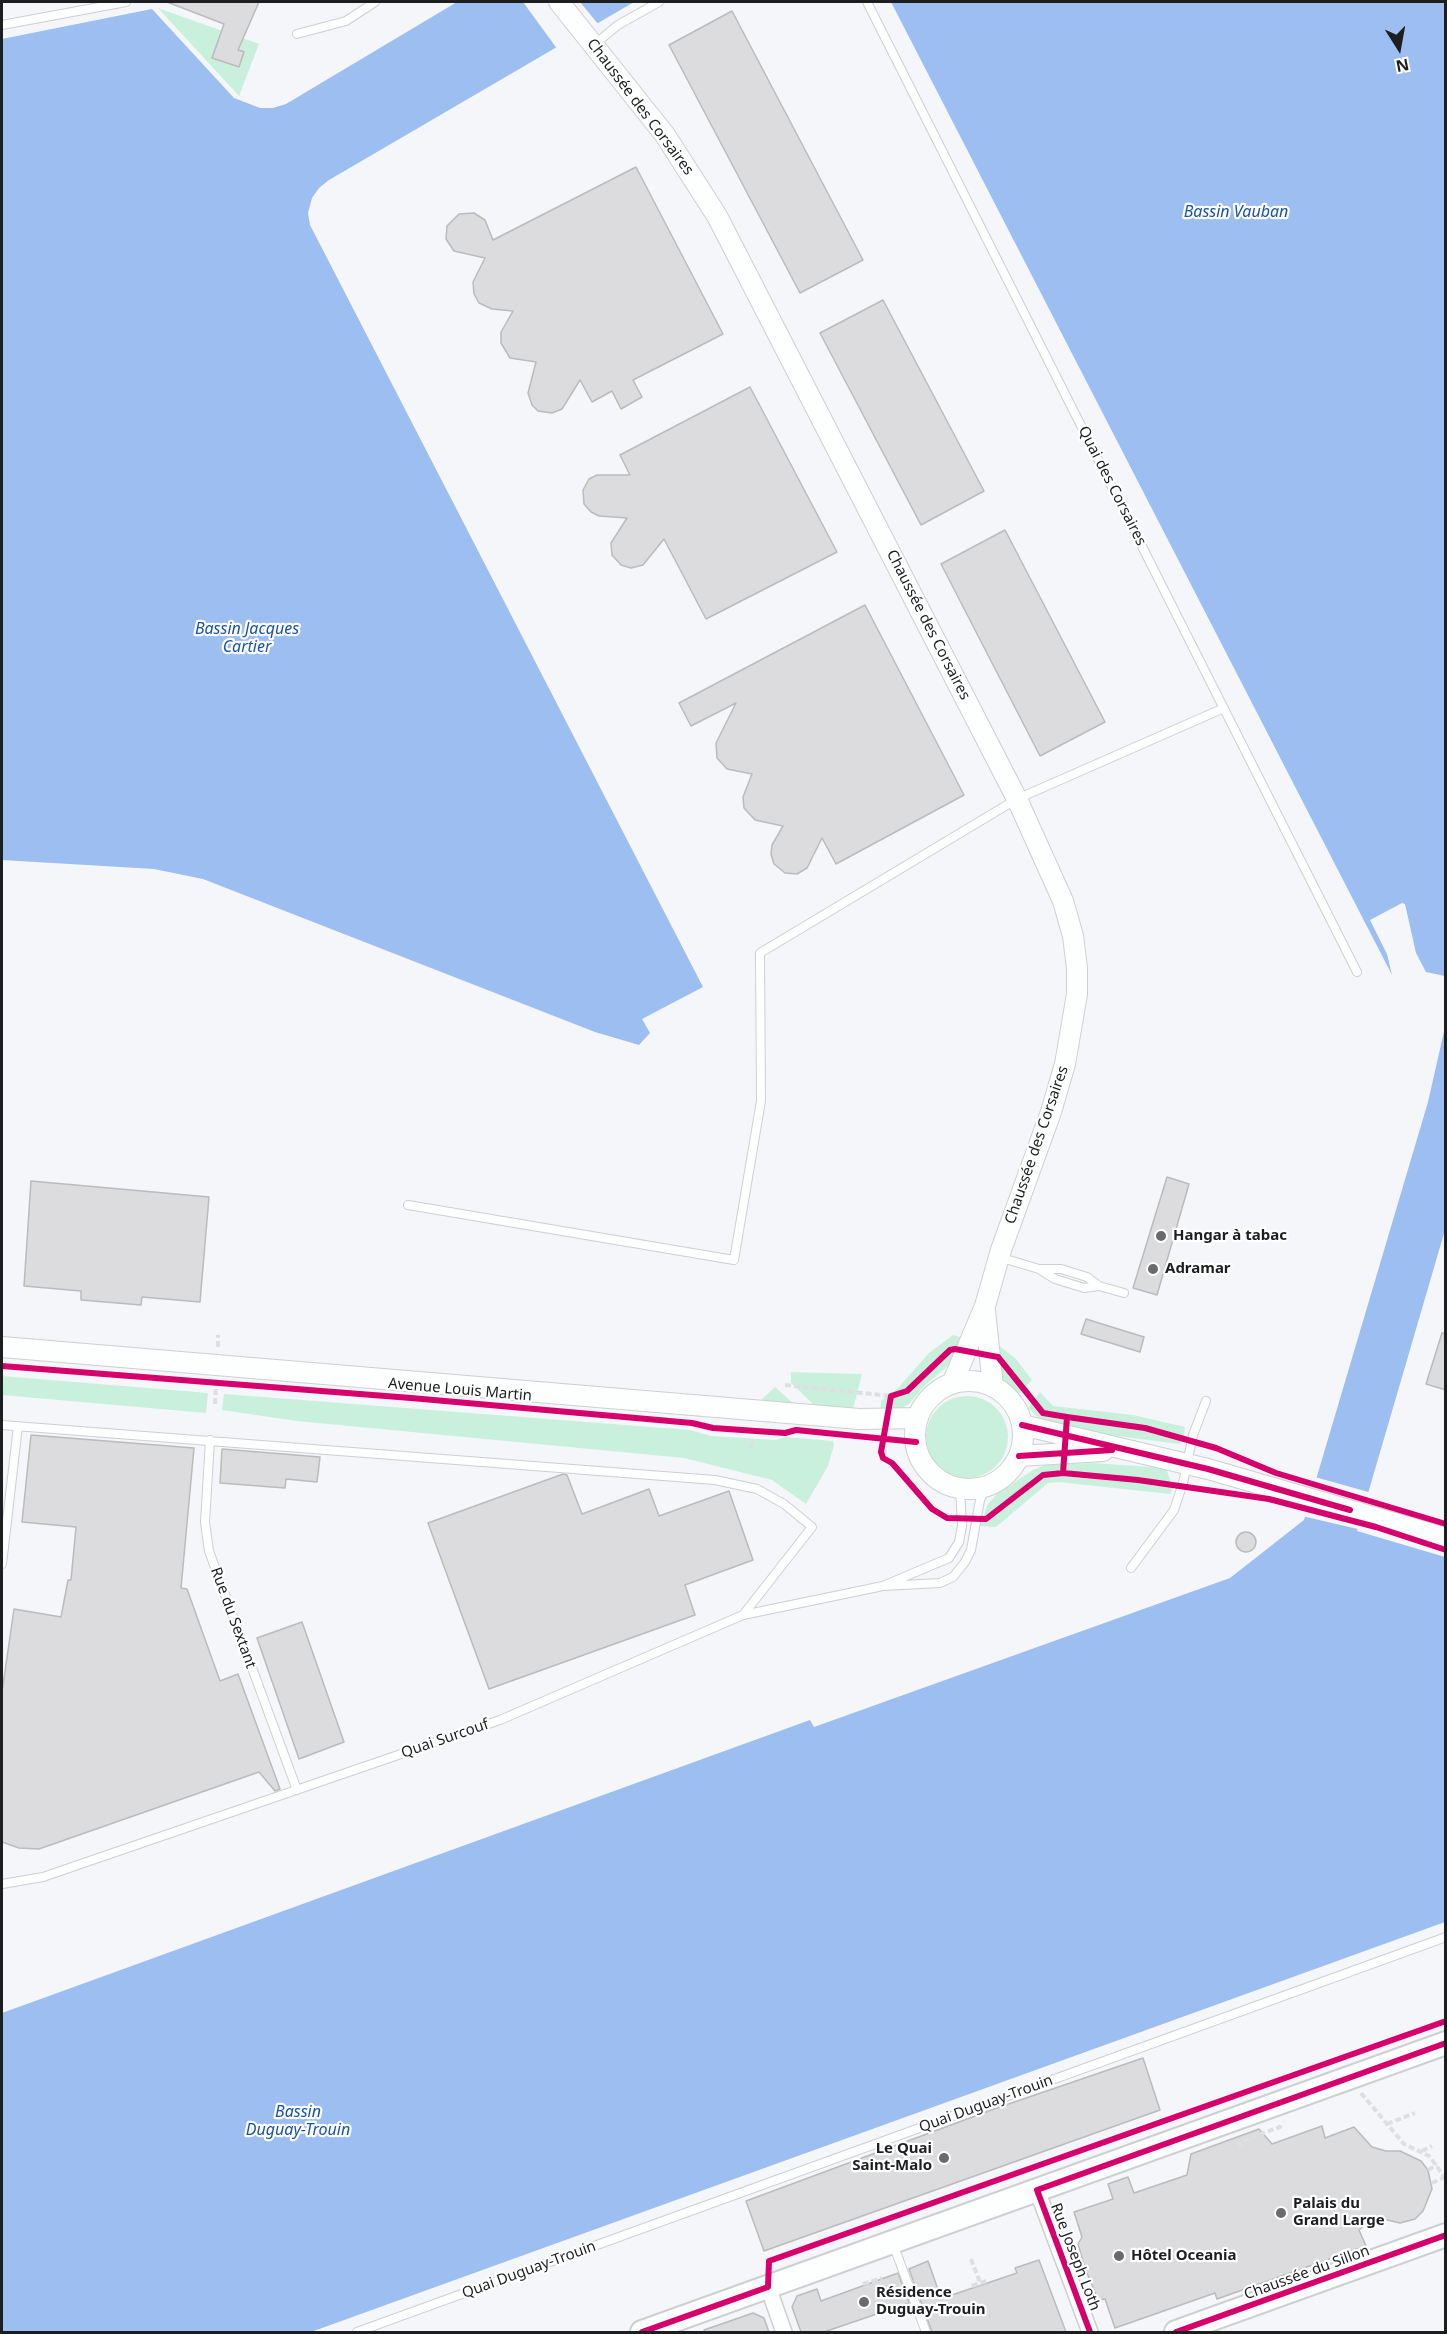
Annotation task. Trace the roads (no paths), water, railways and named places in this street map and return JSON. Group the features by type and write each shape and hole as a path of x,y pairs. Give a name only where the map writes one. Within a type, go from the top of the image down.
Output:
{"main road":[{"path":"642,2332 1446,2043"},
{"name":"Chaussée du Sillon","path":"1176,2332 1446,2235"}],"street":[{"name":"Chaussée des Corsaires","path":"559,2 665,135 717,216 1017,799 1049,864 1073,936 1077,994 1065,1064 1051,1112 999,1257 985,1306 952,1384"},
{"name":"Chaussée des Corsaires","path":"985,1306 993,1386"},
{"name":"Avenue Louis Martin","path":"2,1347 859,1419 918,1418"},
{"path":"966,1381 993,1386 1013,1404 1022,1425 1023,1440 1019,1456 1013,1466 996,1482 978,1488 960,1488 939,1479 920,1456 916,1442 918,1418 931,1397 952,1384 966,1381"},
{"path":"1022,1425 1187,1464 1446,1538"},
{"path":"1019,1456 1117,1449"},
{"name":"Rue Joseph Loth","path":"1037,2190 1090,2332"},
{"path":"768,2287 784,2332"}],"lane":[{"path":"2,25 100,4 126,2"},
{"path":"297,34 346,21 375,2"},
{"path":"594,45 618,25 659,2"},
{"name":"Quai des Corsaires","path":"867,2 1357,972"},
{"path":"408,1205 734,1260 761,1101 760,953 1017,799 1224,708"},
{"path":"999,1257 1040,1269 1061,1269 1087,1277 1099,1286 1124,1293"},
{"path":"1131,1568 1174,1510 1193,1435 1206,1401"},
{"path":"2,1425 715,1480 757,1489 784,1504 812,1527 743,1615"},
{"path":"2,1564 18,1426"},
{"name":"Rue du Sextant","path":"210,1440 205,1522 209,1551 297,1790"},
{"path":"883,1586 928,1586 953,1577 971,1550 980,1500 984,1491 996,1482"},
{"path":"883,1586 949,1558 959,1542 962,1526 960,1488"},
{"name":"Quai Surcouf","path":"2,1884 43,1877 500,1720 743,1615 883,1586"},
{"name":"Quai Duguay-Trouin","path":"357,2332 1446,1937"},
{"path":"892,2242 926,2332"}],"water":[{"name":"Bassin Jacques Cartier","path":"457,2 634,2 329,180 312,198 308,213 310,225 703,987 642,1019 650,1033 639,1045 595,1032 203,879 154,869 2,860 2,39 152,9 234,98 260,108 273,108 286,104"},
{"name":"Bassin Vauban","path":"891,2 1445,2 1445,976 1426,972 1416,953 1405,904 1402,903 1370,920 1387,954 1392,975"},
{"name":"Bassin Duguay-Trouin","path":"1445,1027 1445,1230 1357,1531 1445,1557 1445,1922 311,2332 2,2332 2,2013 810,1720 814,1727 1230,1578 1304,1520 1428,1102"}],"place":[{"name":"Hangar à tabac","path":"1161,1236"},
{"name":"Adramar","path":"1153,1269"},
{"name":"Le Quai Saint-Malo","path":"944,2158"},
{"name":"Palais du Grand Large","path":"1281,2213"},
{"name":"Hôtel Oceania","path":"1119,2256"},
{"name":"Résidence Duguay-Trouin","path":"864,2302"}]}
